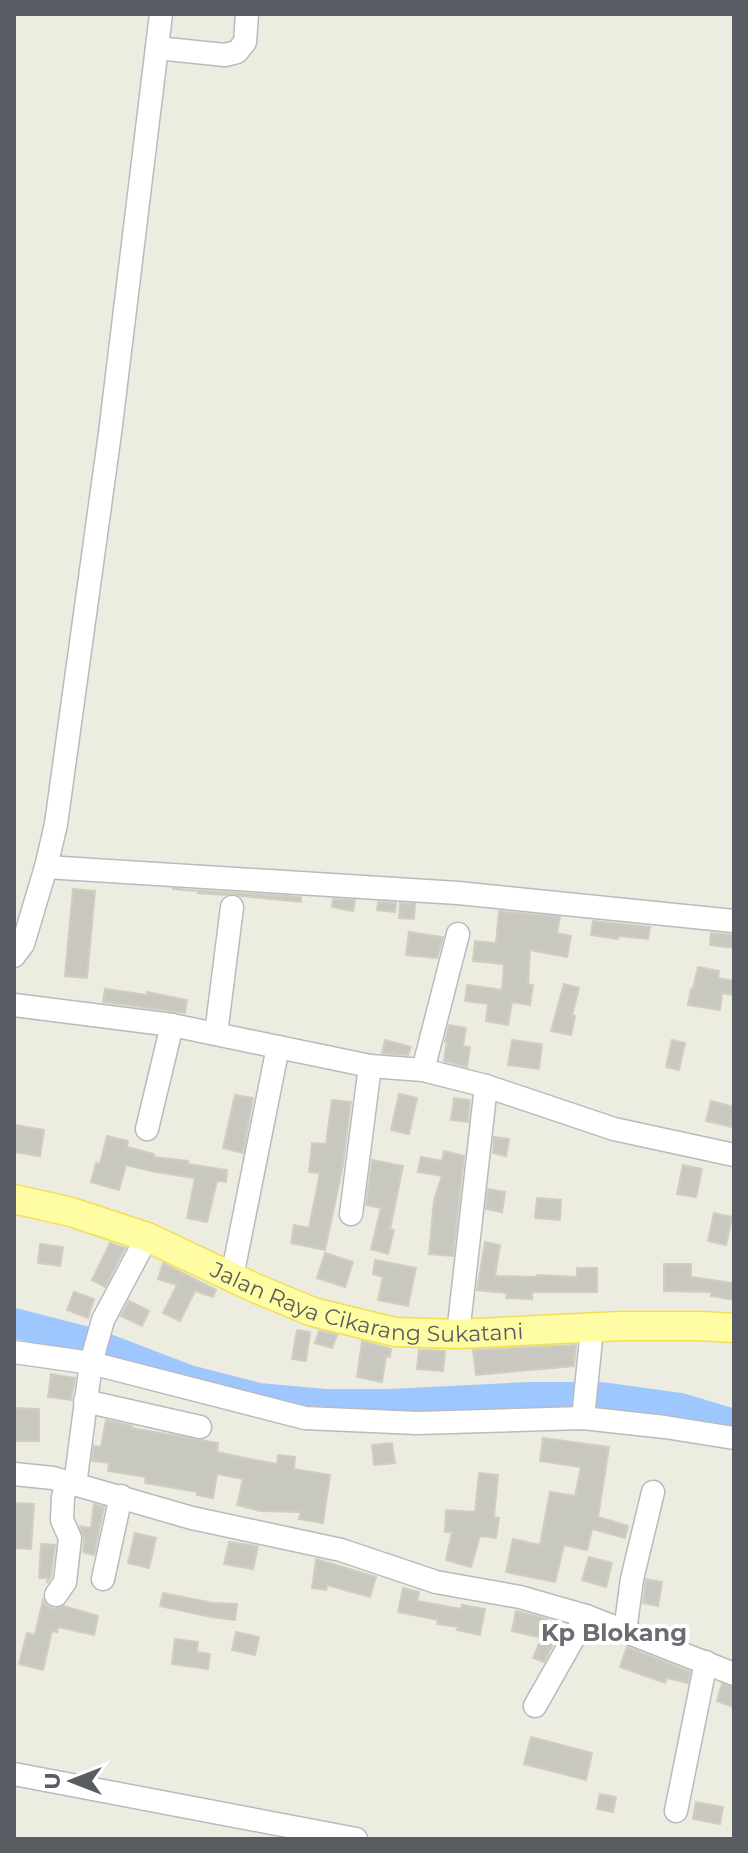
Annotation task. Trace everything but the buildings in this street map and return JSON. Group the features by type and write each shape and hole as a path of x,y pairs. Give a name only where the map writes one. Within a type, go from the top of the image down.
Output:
{"main road":[{"name":"Jalan Raya Cikarang Sukatani","path":"14,1199 71,1212 147,1237 313,1312 395,1332 458,1334 621,1326 734,1328"}],"street":[{"path":"14,956 23,944 56,824 110,433 161,14"},
{"path":"157,48 225,55 237,52 245,42 247,14"},
{"path":"47,863 458,893 734,921"},
{"path":"216,1034 232,907"},
{"path":"423,1070 458,934"},
{"path":"14,1005 172,1025 370,1066 423,1070 486,1086 614,1129 734,1155"},
{"path":"147,1129 172,1025"},
{"path":"232,1277 278,1047"},
{"path":"351,1214 370,1066"},
{"path":"458,1334 486,1086"},
{"path":"56,1595 65,1582 70,1538 62,1520 63,1497 71,1483 92,1360 103,1320 147,1237"},
{"path":"584,1414 592,1329"},
{"path":"14,1352 92,1360 305,1418 417,1423 584,1414 734,1438"},
{"path":"85,1401 200,1427"},
{"path":"14,1474 53,1478 192,1518 341,1550 436,1582 520,1597 586,1616 734,1674"},
{"path":"625,1631 632,1579 653,1492"},
{"path":"103,1579 121,1496"},
{"path":"535,1706 586,1616"},
{"path":"676,1811 706,1662"},
{"path":"14,1774 356,1839"}],"waterway":[{"path":"14,1323 92,1343 189,1380 259,1398 324,1404 390,1404 529,1397 602,1397 681,1408 734,1424"}],"district":[{"name":"Kp Blokang","path":"614,1632"}]}
